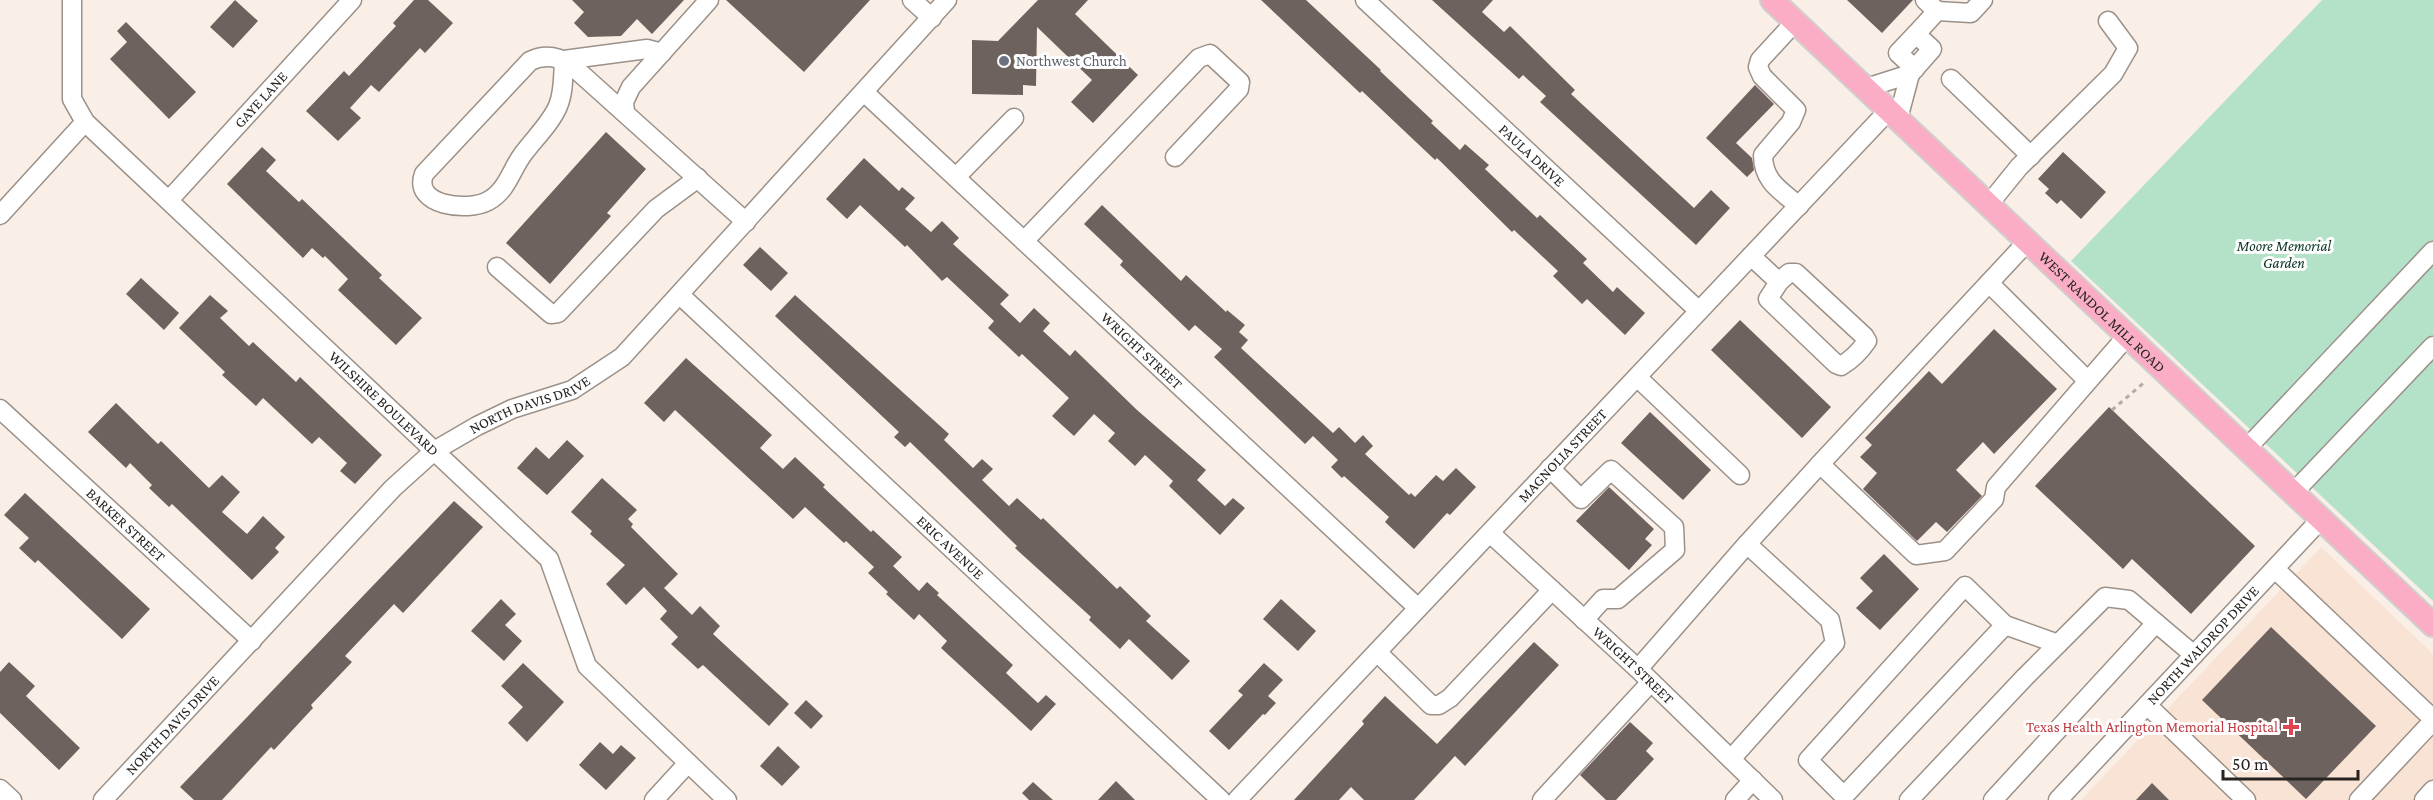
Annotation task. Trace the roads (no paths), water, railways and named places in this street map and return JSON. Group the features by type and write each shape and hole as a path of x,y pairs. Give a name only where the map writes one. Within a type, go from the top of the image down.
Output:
{"main road":[{"name":"WEST RANDOL MILL ROAD","path":"1772,0 2433,625"}],"street":[{"name":"WILSHIRE BOULEVARD","path":"72,0 72,99 85,123 549,559 586,666 727,800"},
{"name":"GAYE LANE","path":"169,200 352,0"},
{"path":"625,112 624,102 631,87 709,0"},
{"path":"912,0 932,18"},
{"name":"NORTH DAVIS DRIVE","path":"103,800 393,488 434,451 512,409 572,390 622,357 865,93 947,0"},
{"name":"PAULA DRIVE","path":"1365,0 1699,311"},
{"path":"1894,115 1912,71 1932,49 1916,34 1931,6 1971,14 1983,0"},
{"path":"1989,204 2031,156 2113,74 2128,48 2108,21"},
{"path":"1795,22 1760,60 1758,67 1761,76 1796,110 1791,122 1763,154 1763,163 1769,180 1799,206"},
{"path":"564,60 561,94 555,112 517,162 508,182 491,200 477,205 442,205 424,191 421,185 424,174 530,61 546,56 564,60 647,49 662,53"},
{"path":"1024,241 1199,58 1210,54 1240,82 1239,89 1175,157"},
{"path":"564,60 746,222"},
{"path":"1866,88 1912,71"},
{"path":"1951,79 2031,156"},
{"name":"WRIGHT STREET","path":"865,93 1418,608"},
{"name":"MAGNOLIA STREET","path":"1234,800 1799,206 1894,115"},
{"path":"956,177 1014,118"},
{"path":"0,215 85,123"},
{"path":"497,267 551,314 558,313 656,209 698,178"},
{"path":"1542,800 1747,544 2028,241"},
{"path":"2247,448 2433,251"},
{"path":"1751,256 1779,282"},
{"path":"1789,273 1796,273 1864,336 1867,340 1864,345 1845,364 1841,366 1836,364 1771,304 1768,299 1779,282 1789,273"},
{"path":"1989,283 2087,380"},
{"name":"ERIC AVENUE","path":"680,295 1234,800"},
{"path":"1820,464 1916,555 1945,551 1994,499 1996,487 2128,335"},
{"path":"2294,492 2433,346"},
{"path":"1637,377 1740,475"},
{"name":"BARKER STREET","path":"0,409 252,641"},
{"path":"1550,468 1581,498 1611,470 1674,527 1675,550 1617,599 1603,599 1584,620"},
{"name":"NORTH WALDROP DRIVE","path":"2060,799 2322,518"},
{"name":"WRIGHT STREET","path":"1490,533 1644,675 1773,800"},
{"path":"1731,759 1835,643 1830,620 1747,544"},
{"path":"2275,569 2433,720 2360,800"},
{"path":"2005,625 1845,799 1808,760 1965,586 2005,625 2058,644"},
{"path":"1377,652 1431,705 1438,705 1450,698 1552,590"},
{"path":"1909,800 2105,597 2129,600 2194,655"},
{"path":"1993,800 2156,623"},
{"path":"2146,705 2246,800"},
{"path":"654,800 688,762"},
{"path":"1735,800 1753,780"},
{"path":"0,789 12,800"}],"place":[{"name":"Northwest Church","path":"1004,61"},
{"name":"Texas Health Arlington Memorial Hospital","path":"2291,727"}],"park label":[{"name":"Moore Memorial Garden","path":"2284,254"}]}
